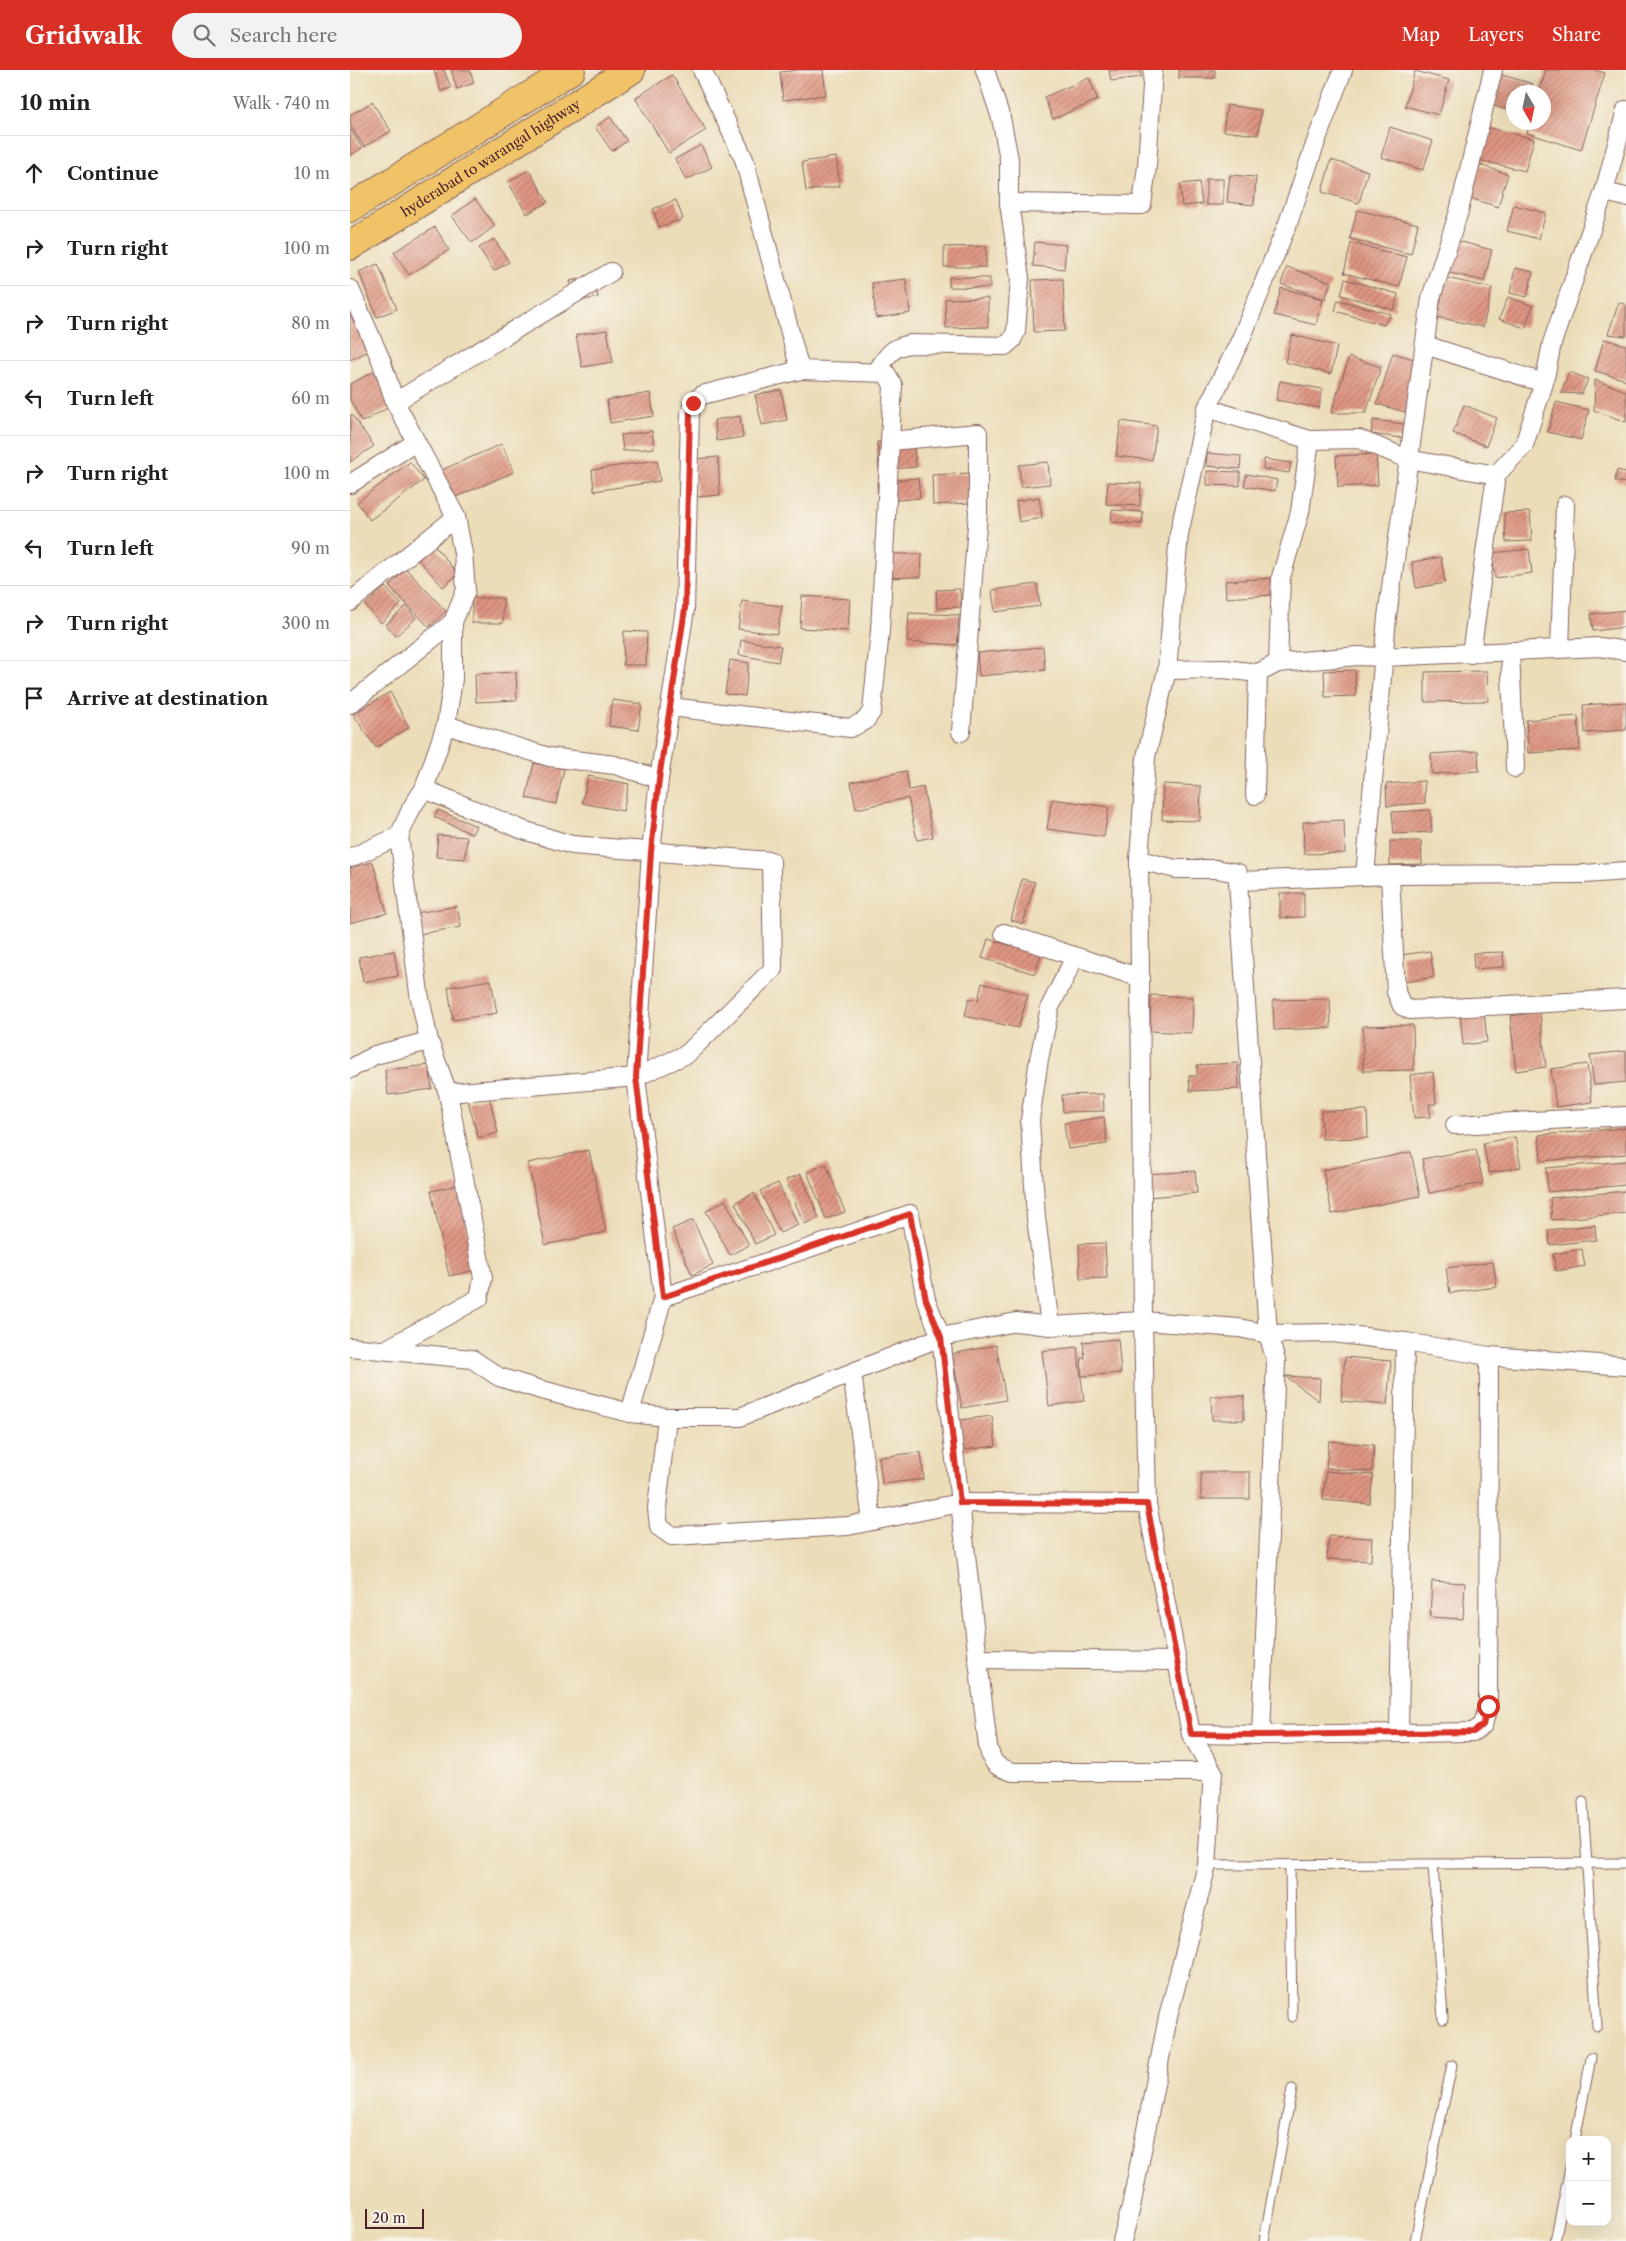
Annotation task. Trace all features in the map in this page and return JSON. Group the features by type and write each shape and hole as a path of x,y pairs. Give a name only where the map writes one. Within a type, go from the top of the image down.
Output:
{"main road":[{"path":"350,208 571,70"},
{"name":"hyderabad to warangal highway","path":"350,246 631,70"}],"street":[{"path":"702,70 744,159 800,370"},
{"path":"877,371 889,353 897,347 910,344 1004,346 1012,340 1016,332 1020,278 1009,203 1009,159 1001,118 985,70"},
{"path":"1009,203 1142,205 1147,166 1153,70"},
{"path":"1122,2241 1131,2207 1168,2017 1207,1866 1212,1772 1191,1734 1147,1504 1142,1321 1139,860 1146,757 1167,670 1179,534 1207,408 1240,339 1288,223 1343,70"},
{"path":"1365,876 1387,617 1431,298 1459,211 1493,70"},
{"path":"1471,654 1496,475 1524,445 1544,383 1552,342 1604,192 1626,110"},
{"path":"1604,192 1626,198"},
{"path":"395,402 611,272"},
{"path":"350,289 381,360 395,402 456,517 463,554 466,590 453,622 453,679 446,725 424,789 399,836 419,993 429,1041 448,1093 483,1278 479,1298 385,1350"},
{"path":"1425,346 1544,383"},
{"path":"630,1412 663,1297 636,1077 651,852 659,779 670,707 685,609 690,412 693,403 702,395 800,370 877,371 886,373 892,385 890,441 880,631 872,711 865,721 850,728 670,707"},
{"path":"1207,408 1310,440 1359,439 1408,459 1496,475"},
{"path":"890,441 978,432 978,512 960,732"},
{"path":"1278,663 1281,577 1300,512 1310,440"},
{"path":"350,484 416,442"},
{"path":"1560,649 1565,505"},
{"path":"350,602 456,517"},
{"path":"350,704 453,622"},
{"path":"1167,670 1224,668 1258,673 1278,663 1358,656 1471,654 1600,647 1626,651"},
{"path":"1510,651 1515,768"},
{"path":"1255,795 1258,673"},
{"path":"446,725 549,758 615,765 659,779"},
{"path":"424,789 523,830 572,845 771,861 772,969 687,1054 636,1077 448,1093"},
{"path":"350,858 399,836"},
{"path":"1139,860 1176,869 1216,869 1238,873 1268,1334 1276,1361 1261,1735"},
{"path":"1238,881 1390,875 1584,874 1626,871"},
{"path":"1390,875 1396,992 1402,1006 1410,1010 1626,999"},
{"path":"1004,933 1075,958 1141,978"},
{"path":"1050,1326 1036,1218 1030,1120 1039,1059 1050,1008 1075,958"},
{"path":"350,1069 375,1055 429,1041"},
{"path":"1455,1125 1626,1116"},
{"path":"663,1297 910,1214 926,1300 941,1337 988,1747 992,1760 997,1767 1013,1772 1212,1772"},
{"path":"350,1347 472,1359 499,1377 630,1412 667,1417 740,1417 941,1337 1016,1322 1050,1326 1142,1321 1239,1328 1268,1334 1333,1333 1405,1342 1489,1356 1626,1366"},
{"path":"1399,1733 1405,1342"},
{"path":"1191,1734 1473,1732 1483,1725 1488,1706 1489,1356"},
{"path":"852,1373 872,1521"},
{"path":"667,1417 658,1508 660,1527 672,1536 848,1526 960,1503 1147,1504"},
{"path":"978,1659 1177,1661"}],"lane":[{"path":"1583,1802 1597,2026"},
{"path":"1207,1866 1626,1863"},
{"path":"1433,1864 1443,2019"},
{"path":"1290,1865 1292,2018"},
{"path":"1576,2136 1591,2058"},
{"path":"1416,2241 1452,2065"},
{"path":"1264,2241 1292,2089"},
{"path":"1555,2241 1567,2181"}],"building":[{"path":"434,70 444,70 451,88 441,91"},
{"path":"451,70 470,70 474,83 457,89"},
{"path":"823,70 826,95 783,100 780,72"},
{"path":"1109,70 1140,70 1141,77 1111,81"},
{"path":"1179,70 1215,70 1215,78 1179,78"},
{"path":"1546,70 1595,70 1605,73 1581,150 1527,133 1528,130 1551,130 1551,85 1541,85"},
{"path":"1415,71 1449,80 1439,115 1405,106"},
{"path":"1499,74 1533,84 1506,85 1506,110 1490,105"},
{"path":"672,75 706,130 669,153 635,98"},
{"path":"1089,78 1098,100 1053,119 1044,97"},
{"path":"372,102 391,131 364,147 350,125 350,115"},
{"path":"1227,105 1261,110 1258,135 1223,131"},
{"path":"610,117 627,141 612,151 595,127"},
{"path":"1390,127 1433,141 1423,170 1381,157"},
{"path":"1487,127 1534,139 1525,171 1479,160"},
{"path":"350,129 362,148 350,156"},
{"path":"701,145 712,167 686,180 675,159"},
{"path":"836,157 840,186 806,191 802,162"},
{"path":"1331,160 1368,171 1359,203 1322,192"},
{"path":"1480,165 1508,174 1498,207 1470,198"},
{"path":"529,170 548,202 527,214 508,182"},
{"path":"1230,175 1256,177 1254,205 1227,202"},
{"path":"1206,179 1223,179 1223,205 1206,205"},
{"path":"1199,182 1202,204 1182,206 1180,184"},
{"path":"475,199 495,226 472,243 452,216"},
{"path":"676,200 683,219 659,227 653,209"},
{"path":"1514,205 1546,213 1539,239 1507,231"},
{"path":"1357,210 1418,224 1411,254 1350,239"},
{"path":"435,227 449,250 409,275 394,252"},
{"path":"494,239 509,262 494,271 479,248"},
{"path":"1454,240 1492,250 1484,281 1446,272"},
{"path":"1035,242 1066,245 1064,269 1033,266"},
{"path":"1351,243 1407,257 1399,287 1344,273"},
{"path":"986,246 986,267 944,267 944,247"},
{"path":"378,264 397,309 377,317 359,272"},
{"path":"1287,267 1331,282 1325,299 1281,284"},
{"path":"1515,268 1533,272 1527,297 1510,293"},
{"path":"593,276 598,297 575,302 570,281"},
{"path":"949,277 990,278 990,288 949,287"},
{"path":"1446,278 1492,288 1483,327 1437,317"},
{"path":"906,279 910,313 876,318 872,283"},
{"path":"1063,279 1065,331 1034,332 1032,280"},
{"path":"1345,279 1398,294 1394,310 1341,295"},
{"path":"1281,288 1323,299 1316,325 1274,315"},
{"path":"1508,297 1533,306 1525,328 1499,319"},
{"path":"988,298 988,327 946,328 945,299"},
{"path":"1338,300 1391,314 1384,325 1335,311"},
{"path":"1619,302 1626,305 1626,336 1608,334"},
{"path":"350,308 371,350 350,360"},
{"path":"607,330 613,362 582,367 576,335"},
{"path":"1292,335 1337,346 1331,374 1285,362"},
{"path":"1604,339 1626,345 1626,380 1595,371"},
{"path":"1393,353 1421,361 1405,412 1377,404"},
{"path":"1349,357 1381,367 1366,413 1331,413"},
{"path":"373,372 391,406 362,422 350,400 350,384"},
{"path":"1569,372 1588,379 1582,394 1561,393"},
{"path":"1595,380 1626,391 1626,422 1594,410"},
{"path":"1280,381 1322,389 1319,408 1276,400"},
{"path":"781,390 787,420 762,425 755,395"},
{"path":"650,393 654,416 610,423 607,400"},
{"path":"1556,402 1589,410 1581,440 1548,432"},
{"path":"1464,405 1497,418 1486,446 1453,433"},
{"path":"352,415 374,446 350,462 350,416"},
{"path":"740,416 743,437 717,441 714,420"},
{"path":"1373,420 1404,424 1402,438 1371,434"},
{"path":"1121,421 1157,426 1152,460 1116,456"},
{"path":"652,431 654,448 623,451 621,435"},
{"path":"913,439 916,467 879,470 877,442"},
{"path":"502,444 514,472 451,499 439,471"},
{"path":"1207,453 1241,456 1240,469 1206,466"},
{"path":"1376,454 1378,485 1338,487 1336,456"},
{"path":"718,457 720,495 696,497 695,459"},
{"path":"1264,459 1291,463 1289,473 1263,469"},
{"path":"657,460 660,481 594,491 592,470"},
{"path":"410,462 424,480 370,520 357,502"},
{"path":"1048,462 1050,484 1021,487 1019,465"},
{"path":"1617,470 1626,472 1626,483 1615,481"},
{"path":"1207,471 1240,472 1240,486 1207,485"},
{"path":"969,473 970,503 933,505 932,475"},
{"path":"1247,474 1277,480 1275,491 1244,486"},
{"path":"918,478 920,498 878,502 877,482"},
{"path":"1108,482 1141,483 1140,506 1106,504"},
{"path":"1039,497 1042,518 1019,522 1016,501"},
{"path":"1112,510 1143,512 1142,524 1111,522"},
{"path":"1530,512 1532,541 1506,542 1504,513"},
{"path":"434,545 458,574 443,587 418,559"},
{"path":"1529,549 1532,573 1495,578 1492,553"},
{"path":"879,554 922,554 921,577 879,578"},
{"path":"1441,557 1445,583 1416,588 1412,562"},
{"path":"406,569 446,611 429,627 389,586"},
{"path":"1271,578 1272,595 1226,598 1225,581"},
{"path":"1037,584 1040,606 995,612 992,590"},
{"path":"385,587 401,604 381,623 365,605"},
{"path":"960,589 961,607 937,608 936,590"},
{"path":"802,596 850,599 848,631 800,628"},
{"path":"472,598 503,598 503,623 472,623"},
{"path":"742,601 782,606 777,634 738,629"},
{"path":"406,606 416,618 396,636 386,625"},
{"path":"1626,610 1626,627 1593,631 1591,614"},
{"path":"909,613 959,615 957,645 907,642"},
{"path":"624,631 647,632 646,665 623,665"},
{"path":"741,640 781,646 778,662 739,655"},
{"path":"1043,647 1045,670 979,676 977,653"},
{"path":"730,660 749,663 745,696 725,694"},
{"path":"1355,670 1356,696 1325,697 1324,671"},
{"path":"1487,671 1488,701 1425,702 1425,672"},
{"path":"516,672 517,700 476,702 475,674"},
{"path":"390,692 409,727 376,748 353,714"},
{"path":"612,700 642,704 638,730 609,726"},
{"path":"1626,702 1626,730 1585,733 1583,705"},
{"path":"1578,716 1580,750 1528,753 1526,720"},
{"path":"1478,751 1479,771 1432,774 1431,754"},
{"path":"534,763 564,769 556,804 526,798"},
{"path":"906,771 909,790 923,787 933,837 917,840 908,798 856,809 851,782"},
{"path":"588,776 629,784 623,811 582,803"},
{"path":"1424,781 1425,803 1387,806 1386,784"},
{"path":"1163,784 1201,786 1200,821 1162,820"},
{"path":"1052,799 1109,807 1104,837 1047,829"},
{"path":"438,810 476,826 472,834 434,817"},
{"path":"1430,810 1432,832 1394,834 1392,812"},
{"path":"1344,820 1345,853 1304,854 1303,822"},
{"path":"438,835 467,837 465,859 436,857"},
{"path":"1390,841 1421,841 1422,864 1390,865"},
{"path":"373,862 387,913 350,923 350,868"},
{"path":"1022,879 1035,882 1023,924 1011,920"},
{"path":"1280,893 1304,893 1304,917 1280,918"},
{"path":"457,906 461,927 419,934 416,913"},
{"path":"988,939 1041,954 1035,974 982,958"},
{"path":"394,951 398,976 363,982 359,957"},
{"path":"1430,951 1434,977 1405,982 1401,955"},
{"path":"1503,952 1504,967 1474,969 1473,953"},
{"path":"491,980 497,1013 453,1020 448,987"},
{"path":"982,983 1028,995 1018,1028 965,1016 969,998 978,1000"},
{"path":"1151,995 1193,997 1192,1033 1150,1031"},
{"path":"1330,999 1331,1028 1274,1030 1273,1000"},
{"path":"1484,1011 1487,1042 1463,1045 1460,1014"},
{"path":"1540,1012 1546,1067 1516,1071 1510,1016"},
{"path":"1413,1025 1414,1070 1363,1071 1363,1026"},
{"path":"1626,1051 1626,1082 1594,1085 1590,1055"},
{"path":"1238,1063 1239,1089 1190,1091 1189,1076 1197,1076 1197,1065"},
{"path":"1587,1064 1592,1102 1556,1107 1551,1069"},
{"path":"429,1065 432,1089 388,1095 385,1070"},
{"path":"1433,1072 1436,1104 1429,1104 1431,1117 1414,1118 1410,1075"},
{"path":"1103,1094 1104,1111 1063,1112 1062,1095"},
{"path":"489,1096 498,1133 478,1138 468,1101"},
{"path":"1367,1110 1368,1138 1322,1139 1321,1111"},
{"path":"1104,1117 1107,1144 1068,1149 1064,1123"},
{"path":"1626,1128 1626,1154 1541,1161 1539,1135"},
{"path":"1515,1137 1521,1167 1489,1173 1483,1143"},
{"path":"1476,1149 1483,1183 1429,1193 1422,1159"},
{"path":"589,1150 606,1232 545,1245 528,1163"},
{"path":"1411,1152 1420,1196 1332,1214 1323,1170"},
{"path":"1626,1161 1626,1185 1548,1192 1546,1168"},
{"path":"826,1164 845,1212 826,1219 807,1172"},
{"path":"1195,1171 1197,1193 1148,1197 1147,1174"},
{"path":"801,1174 819,1218 804,1224 786,1180"},
{"path":"778,1183 798,1225 780,1233 760,1191"},
{"path":"458,1185 476,1270 449,1276 431,1191"},
{"path":"1626,1191 1626,1213 1552,1220 1550,1198"},
{"path":"754,1193 774,1235 755,1244 735,1203"},
{"path":"725,1200 749,1245 730,1255 706,1211"},
{"path":"693,1220 713,1265 692,1275 672,1229"},
{"path":"1595,1225 1596,1240 1550,1245 1548,1230"},
{"path":"1105,1243 1107,1278 1080,1279 1079,1244"},
{"path":"1582,1249 1585,1266 1556,1271 1553,1254"},
{"path":"1493,1262 1497,1287 1450,1293 1446,1268"},
{"path":"1118,1339 1121,1373 1082,1376 1081,1358 1085,1358 1083,1342"},
{"path":"996,1345 1006,1400 962,1408 952,1354"},
{"path":"1077,1347 1084,1401 1049,1406 1042,1351"},
{"path":"1345,1357 1391,1361 1387,1405 1341,1401"},
{"path":"1285,1376 1320,1378 1319,1401"},
{"path":"1211,1396 1244,1396 1244,1420 1212,1420"},
{"path":"992,1416 996,1446 956,1451 952,1421"},
{"path":"1329,1441 1374,1445 1372,1472 1326,1468"},
{"path":"921,1452 924,1479 882,1484 879,1457"},
{"path":"1326,1471 1373,1475 1370,1504 1323,1500"},
{"path":"1201,1472 1250,1472 1250,1499 1201,1499"},
{"path":"1329,1536 1372,1538 1371,1561 1327,1559"},
{"path":"1432,1581 1465,1583 1463,1619 1430,1617"}],"route":[{"path":"693,403 690,412 688,556 685,609 659,779 651,852 636,1077 663,1297 910,1214 926,1300 941,1337 960,1503 1147,1504 1191,1734 1473,1732 1483,1725 1488,1706"}]}
